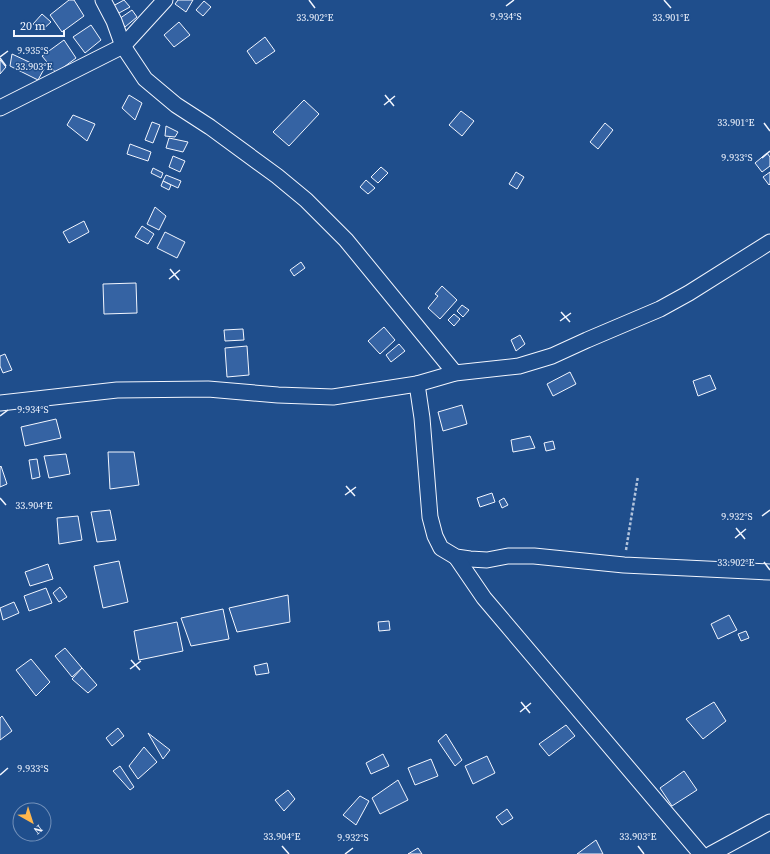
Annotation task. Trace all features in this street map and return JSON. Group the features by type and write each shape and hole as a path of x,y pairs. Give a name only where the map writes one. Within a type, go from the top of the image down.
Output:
{"street":[{"path":"103,0 114,21 123,46 145,79 176,105 210,127 277,176 306,200 346,240 455,373"},
{"path":"0,108 123,46 165,0"},
{"path":"0,403 117,390 208,389 278,395 333,397 417,384 455,373 519,366 552,356 660,309 689,293 770,242"},
{"path":"417,384 422,418 430,517 435,536 441,548 456,556 487,560 508,556 534,556 624,565 770,572"},
{"path":"456,556 484,598 701,854"},
{"path":"711,854 770,822"}],"path":[{"path":"624,565 638,476"}],"building":[{"path":"69,0 74,0 84,16 62,32 50,15"},
{"path":"124,0 130,7 119,13 113,6"},
{"path":"178,0 193,0 186,12 175,4"},
{"path":"204,1 211,7 203,16 196,10"},
{"path":"132,10 137,17 125,27 119,19"},
{"path":"42,14 51,22 41,31 33,24"},
{"path":"179,22 190,35 174,47 164,35"},
{"path":"91,25 101,40 85,53 73,37"},
{"path":"265,37 275,51 256,64 247,51"},
{"path":"64,40 76,58 56,73 42,56"},
{"path":"12,54 44,69 38,80 10,66"},
{"path":"0,60 6,67 0,74"},
{"path":"129,95 142,103 135,120 122,108"},
{"path":"304,100 319,114 289,146 273,132"},
{"path":"461,111 474,121 462,136 449,125"},
{"path":"73,115 95,124 87,141 67,125"},
{"path":"152,122 160,125 153,143 145,140"},
{"path":"605,123 613,130 598,149 590,142"},
{"path":"166,126 178,132 175,137 165,136"},
{"path":"169,138 188,142 183,152 166,148"},
{"path":"130,144 151,152 148,161 127,154"},
{"path":"767,153 770,157 770,166 762,172 755,163"},
{"path":"173,156 185,161 180,172 169,167"},
{"path":"381,167 388,173 378,183 371,177"},
{"path":"153,168 163,173 161,178 151,173"},
{"path":"516,172 524,177 517,189 509,184"},
{"path":"770,172 770,184 769,185 763,177"},
{"path":"166,175 181,181 178,188 163,181"},
{"path":"366,180 375,188 368,194 360,187"},
{"path":"163,181 171,185 169,190 161,186"},
{"path":"155,207 166,216 159,230 147,224"},
{"path":"84,221 89,232 69,243 63,232"},
{"path":"142,226 154,234 148,244 135,237"},
{"path":"165,232 185,242 177,258 157,248"},
{"path":"301,262 305,268 294,276 290,270"},
{"path":"136,283 137,313 104,314 103,284"},
{"path":"442,286 457,300 440,319 428,308 438,296 435,294"},
{"path":"462,305 469,310 463,317 457,311"},
{"path":"454,314 460,319 454,326 448,320"},
{"path":"384,327 395,340 380,354 368,341"},
{"path":"243,329 244,340 225,341 224,330"},
{"path":"520,335 525,344 516,351 511,340"},
{"path":"399,344 405,351 391,362 386,355"},
{"path":"247,346 249,375 227,377 225,348"},
{"path":"5,354 12,370 3,373 0,366 0,356"},
{"path":"570,372 576,384 553,396 547,384"},
{"path":"710,375 716,389 698,396 693,381"},
{"path":"462,405 467,424 443,431 438,412"},
{"path":"56,419 61,438 25,446 21,427"},
{"path":"530,436 535,448 513,452 511,440"},
{"path":"553,441 555,449 546,451 544,443"},
{"path":"108,452 134,452 139,485 110,489"},
{"path":"66,454 70,474 49,478 44,456"},
{"path":"37,459 40,477 32,479 29,460"},
{"path":"1,466 7,484 0,487 0,467"},
{"path":"492,493 495,502 480,507 477,498"},
{"path":"504,498 508,505 502,508 499,501"},
{"path":"110,510 116,540 97,542 91,512"},
{"path":"78,516 82,540 59,544 57,518"},
{"path":"119,561 128,602 103,608 94,566"},
{"path":"48,564 53,579 30,586 25,572"},
{"path":"60,587 67,597 59,602 53,593"},
{"path":"46,588 52,603 29,611 24,596"},
{"path":"288,595 290,622 237,632 229,608"},
{"path":"14,602 19,613 3,620 0,608"},
{"path":"223,609 229,639 191,646 181,618"},
{"path":"729,615 737,630 718,639 711,624"},
{"path":"389,621 390,630 379,631 378,622"},
{"path":"177,622 183,651 139,660 134,631"},
{"path":"746,631 749,638 741,641 738,634"},
{"path":"65,648 82,668 72,677 55,656"},
{"path":"31,659 50,682 36,696 16,670"},
{"path":"267,663 269,673 256,675 254,666"},
{"path":"82,668 97,685 88,693 72,679"},
{"path":"714,702 726,721 703,739 686,719"},
{"path":"2,716 12,731 0,740 0,718"},
{"path":"566,725 575,736 549,756 539,744"},
{"path":"118,728 124,736 112,746 106,738"},
{"path":"148,733 170,750 163,759"},
{"path":"446,734 462,760 455,766 438,741"},
{"path":"144,747 157,762 138,779 129,766"},
{"path":"383,754 389,766 371,774 366,763"},
{"path":"487,756 495,773 473,784 465,766"},
{"path":"431,759 438,776 415,785 408,768"},
{"path":"120,766 134,787 130,790 113,771"},
{"path":"684,771 697,790 672,806 660,788"},
{"path":"398,780 408,800 380,814 372,798"},
{"path":"288,790 295,799 284,811 275,800"},
{"path":"360,796 369,801 356,825 343,815"},
{"path":"507,809 513,818 502,825 496,817"},
{"path":"596,840 603,854 577,854"},
{"path":"418,848 422,854 408,854"}]}
